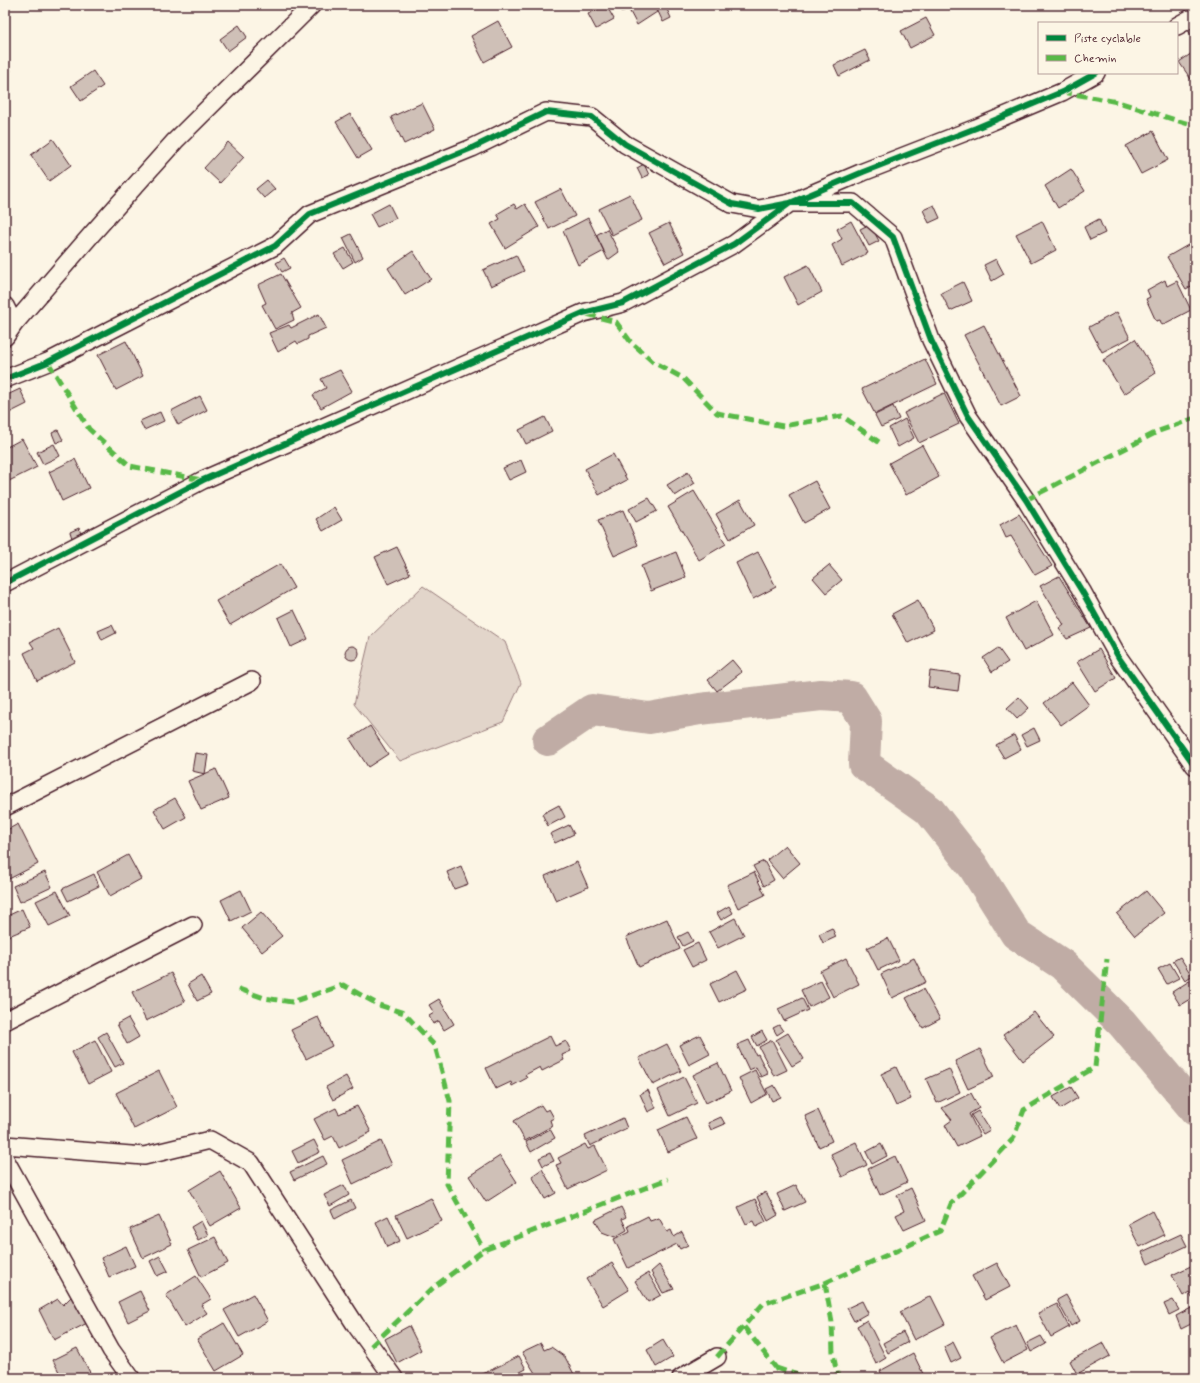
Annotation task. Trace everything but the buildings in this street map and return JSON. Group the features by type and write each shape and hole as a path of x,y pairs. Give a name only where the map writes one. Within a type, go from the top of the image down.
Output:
{"street":[{"path":"9,331 91,235 175,141 312,5"},
{"path":"1178,25 1195,16"},
{"path":"5,583 203,480 583,313 623,303 734,244 790,203 1062,92 1094,74"},
{"path":"5,379 48,362 275,246 310,214 472,148 546,112 592,118 624,144 732,204 759,209 790,203 853,203 893,237 931,340 968,416 1026,500 1083,593 1119,658 1195,766"},
{"path":"5,306 9,331"},
{"path":"5,807 252,681"},
{"path":"5,1022 193,925"},
{"path":"5,1145 144,1156 210,1140 251,1163 355,1324 394,1378"},
{"path":"5,1159 111,1350 131,1378"},
{"path":"681,1378 718,1357"}],"shaded area":[{"path":"423,586 505,642 521,683 503,722 400,761 354,704 370,637"}],"waterway":[{"path":"548,740 592,710 649,718 700,709 821,695 851,697 866,721 864,764 929,810 973,866 1016,934 1063,965 1122,1023 1195,1110"}],"marked path":[{"path":"1062,92 1118,102 1195,126"},
{"path":"587,314 616,322 630,341 653,362 683,378 717,413 783,426 842,416 883,445"},
{"path":"48,362 89,429 130,466 202,480"},
{"path":"1026,500 1159,431 1195,418"},
{"path":"717,1357 763,1304 825,1283 940,1231 951,1204 1013,1139 1024,1110 1095,1067 1107,959"},
{"path":"239,989 264,998 292,1002 343,985 379,1005 404,1013 435,1046 450,1101 447,1184 484,1250"},
{"path":"371,1346 435,1286 484,1250 668,1179"},
{"path":"825,1283 832,1322 833,1354 838,1378"},
{"path":"744,1327 776,1368 781,1378"},
{"path":"776,1368 807,1378"}],"cycle path":[{"path":"5,583 203,480 583,313 623,303 734,244 790,203 1062,92 1094,74"},
{"path":"5,379 48,362 275,246 310,214 472,148 546,112 592,117 625,144 732,204 759,209 790,203 853,203 893,237 931,340 968,416 1026,500 1083,593 1119,658 1195,766"}]}
